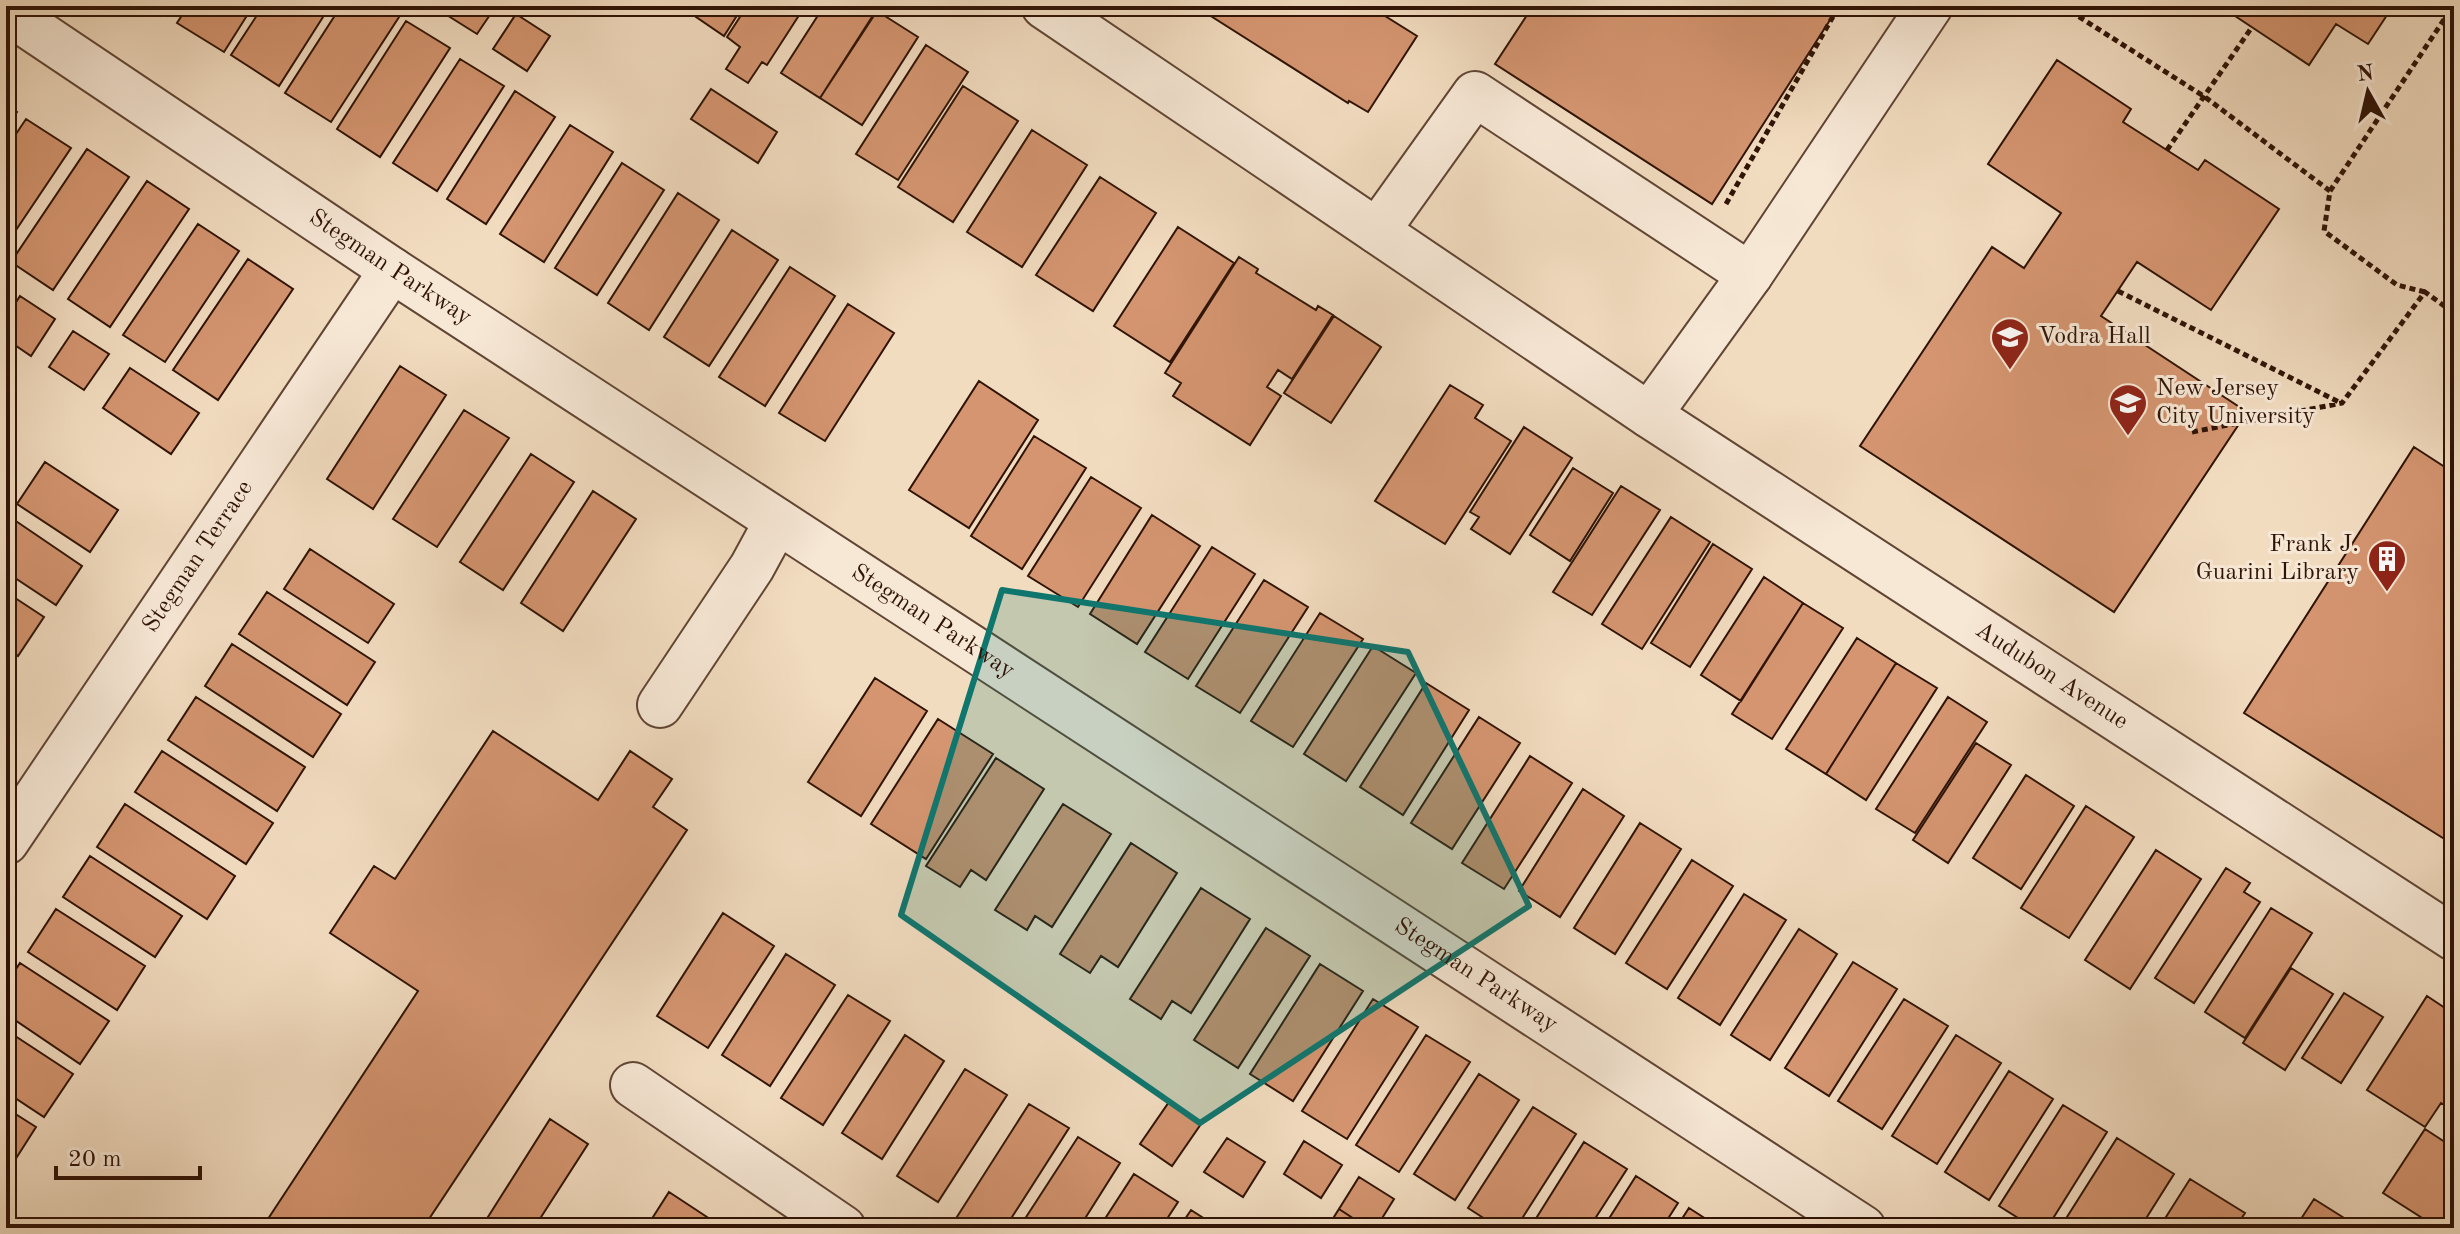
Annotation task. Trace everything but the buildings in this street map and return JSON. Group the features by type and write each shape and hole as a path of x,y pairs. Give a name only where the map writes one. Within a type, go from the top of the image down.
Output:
{"street":[{"name":"Audubon Avenue","path":"1044,6 1649,415 2454,938"},
{"path":"1649,415 1750,275 1930,6"},
{"name":"Stegman Parkway","path":"6,11 392,270 1863,1228"},
{"path":"1377,231 1475,94 1750,275"},
{"name":"Stegman Terrace","path":"6,842 392,270"},
{"path":"660,705 752,567 777,521"},
{"path":"633,1085 843,1228"}],"path":[{"path":"1724,209 1839,6"},
{"path":"2062,6 2205,97 2330,191"},
{"path":"2453,6 2330,191 2324,231 2397,285 2425,292 2454,313"},
{"path":"2167,150 2252,27"},
{"path":"2118,291 2342,403"},
{"path":"2192,432 2342,403 2425,292"}],"highlighted area":[{"path":"1002,590 1408,652 1529,906 1200,1123 901,915"}],"place":[{"name":"Vodra Hall","path":"2010,371"},
{"name":"New Jersey City University","path":"2128,437"},
{"name":"Frank J. Guarini Library","path":"2387,593"}]}
